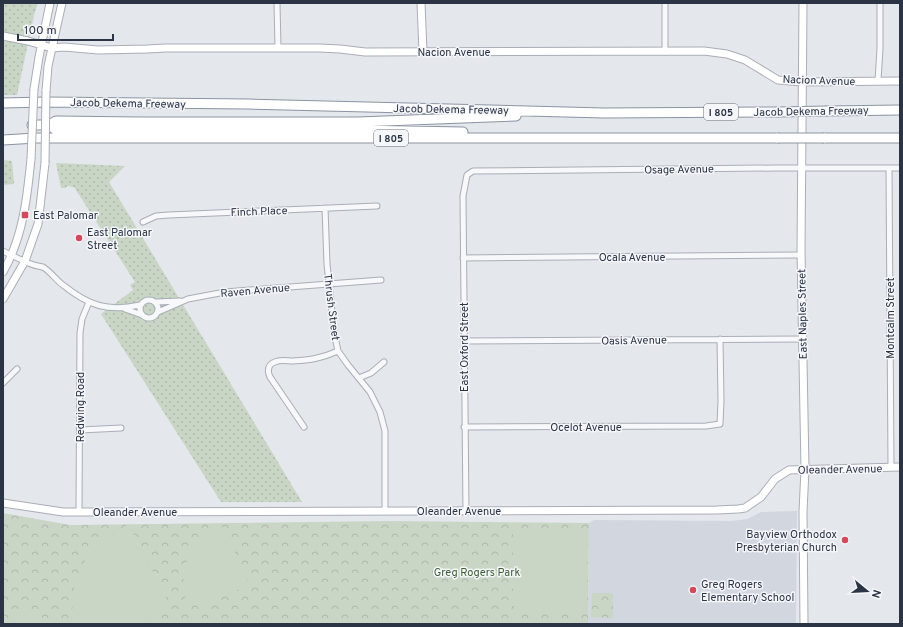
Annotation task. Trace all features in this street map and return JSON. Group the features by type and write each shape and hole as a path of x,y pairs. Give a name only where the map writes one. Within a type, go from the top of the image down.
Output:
{"highway":[{"name":"Jacob Dekema Freeway","path":"3,103 249,104 604,112 900,110"},
{"path":"32,124 47,125 56,130 358,122 604,112"},
{"path":"140,127 778,138"},
{"name":"I 805","path":"3,140 36,138 900,138"}],"street":[{"path":"3,272 12,255 25,215 31,159 34,88 50,3"},
{"path":"3,299 25,261 38,224 45,163 47,125 46,91 48,66 62,3"},
{"path":"277,3 278,48"},
{"path":"422,3 423,52"},
{"path":"664,3 665,52"},
{"name":"East Naples Street","path":"803,3 801,255 805,469 803,512 804,624"},
{"path":"878,81 880,3"},
{"name":"Nacion Avenue","path":"3,36 52,48 64,47 98,50 278,48 340,49 365,52 704,51 727,54 745,60 778,80 802,82 900,81"},
{"name":"Montcalm Street","path":"889,168 891,468"},
{"name":"Osage Avenue","path":"465,183 467,175 473,171 900,168"},
{"name":"East Oxford Street","path":"465,183 463,196 463,258 466,512"},
{"name":"Finch Place","path":"143,222 156,216 169,215 377,206"},
{"name":"Thrush Street","path":"325,208 326,264 334,332 338,350 370,392 380,412 385,431 385,511"},
{"path":"3,252 31,265 42,267 63,285 89,302 112,308 124,309 144,317 154,317 158,312 158,306 152,299 146,300 140,305 124,309"},
{"name":"Ocala Avenue","path":"463,258 801,255"},
{"name":"Raven Avenue","path":"156,302 183,300 225,292 381,280"},
{"name":"Raven Avenue","path":"158,312 183,300"},
{"name":"Redwing Road","path":"79,512 80,333 82,319 89,302"},
{"path":"140,305 139,309 142,315"},
{"name":"Ocelot Avenue","path":"464,427 708,426 720,424 720,339"},
{"name":"Oasis Avenue","path":"464,342 803,339"},
{"path":"304,427 270,377 268,372 269,366 278,361 312,360 324,357 338,350"},
{"path":"359,378 371,373 384,362"},
{"path":"3,383 17,369"},
{"path":"80,430 121,428"},
{"name":"Oleander Avenue","path":"3,503 63,512 466,512 738,509 745,508 757,500 779,475 790,470 900,467"}],"shaded area":[{"name":"Greg Rogers Elementary School","path":"797,511 796,624 588,624 589,523 594,520 732,521 747,519 761,512"}],"green space":[{"path":"3,3 38,3 34,15 17,95 3,95"},
{"path":"3,160 12,161 14,184 3,185"},
{"path":"56,163 125,166 109,182 302,502 221,502 101,314 133,290 130,285 135,282 74,187 67,186 66,188 61,188"},
{"name":"Greg Rogers Park","path":"3,513 70,525 387,521 589,523 588,624 3,624"},
{"path":"128,524 169,603 164,614 135,624 74,624 73,603 79,572 90,554 97,546"},
{"path":"223,527 248,581 245,587 203,603 187,604 184,577 190,554 202,539 217,529"},
{"path":"588,528 587,610 582,613 521,613 513,605 513,529"},
{"path":"592,593 613,593 613,618 591,617"},
{"path":"12,612 42,612 42,622 51,624 6,624 10,620"}],"place":[{"name":"East Palomar","path":"25,215"},
{"name":"East Palomar Street","path":"79,238"},
{"name":"Bayview Orthodox Presbyterian Church","path":"845,540"},
{"name":"Greg Rogers Elementary School","path":"693,590"}]}
